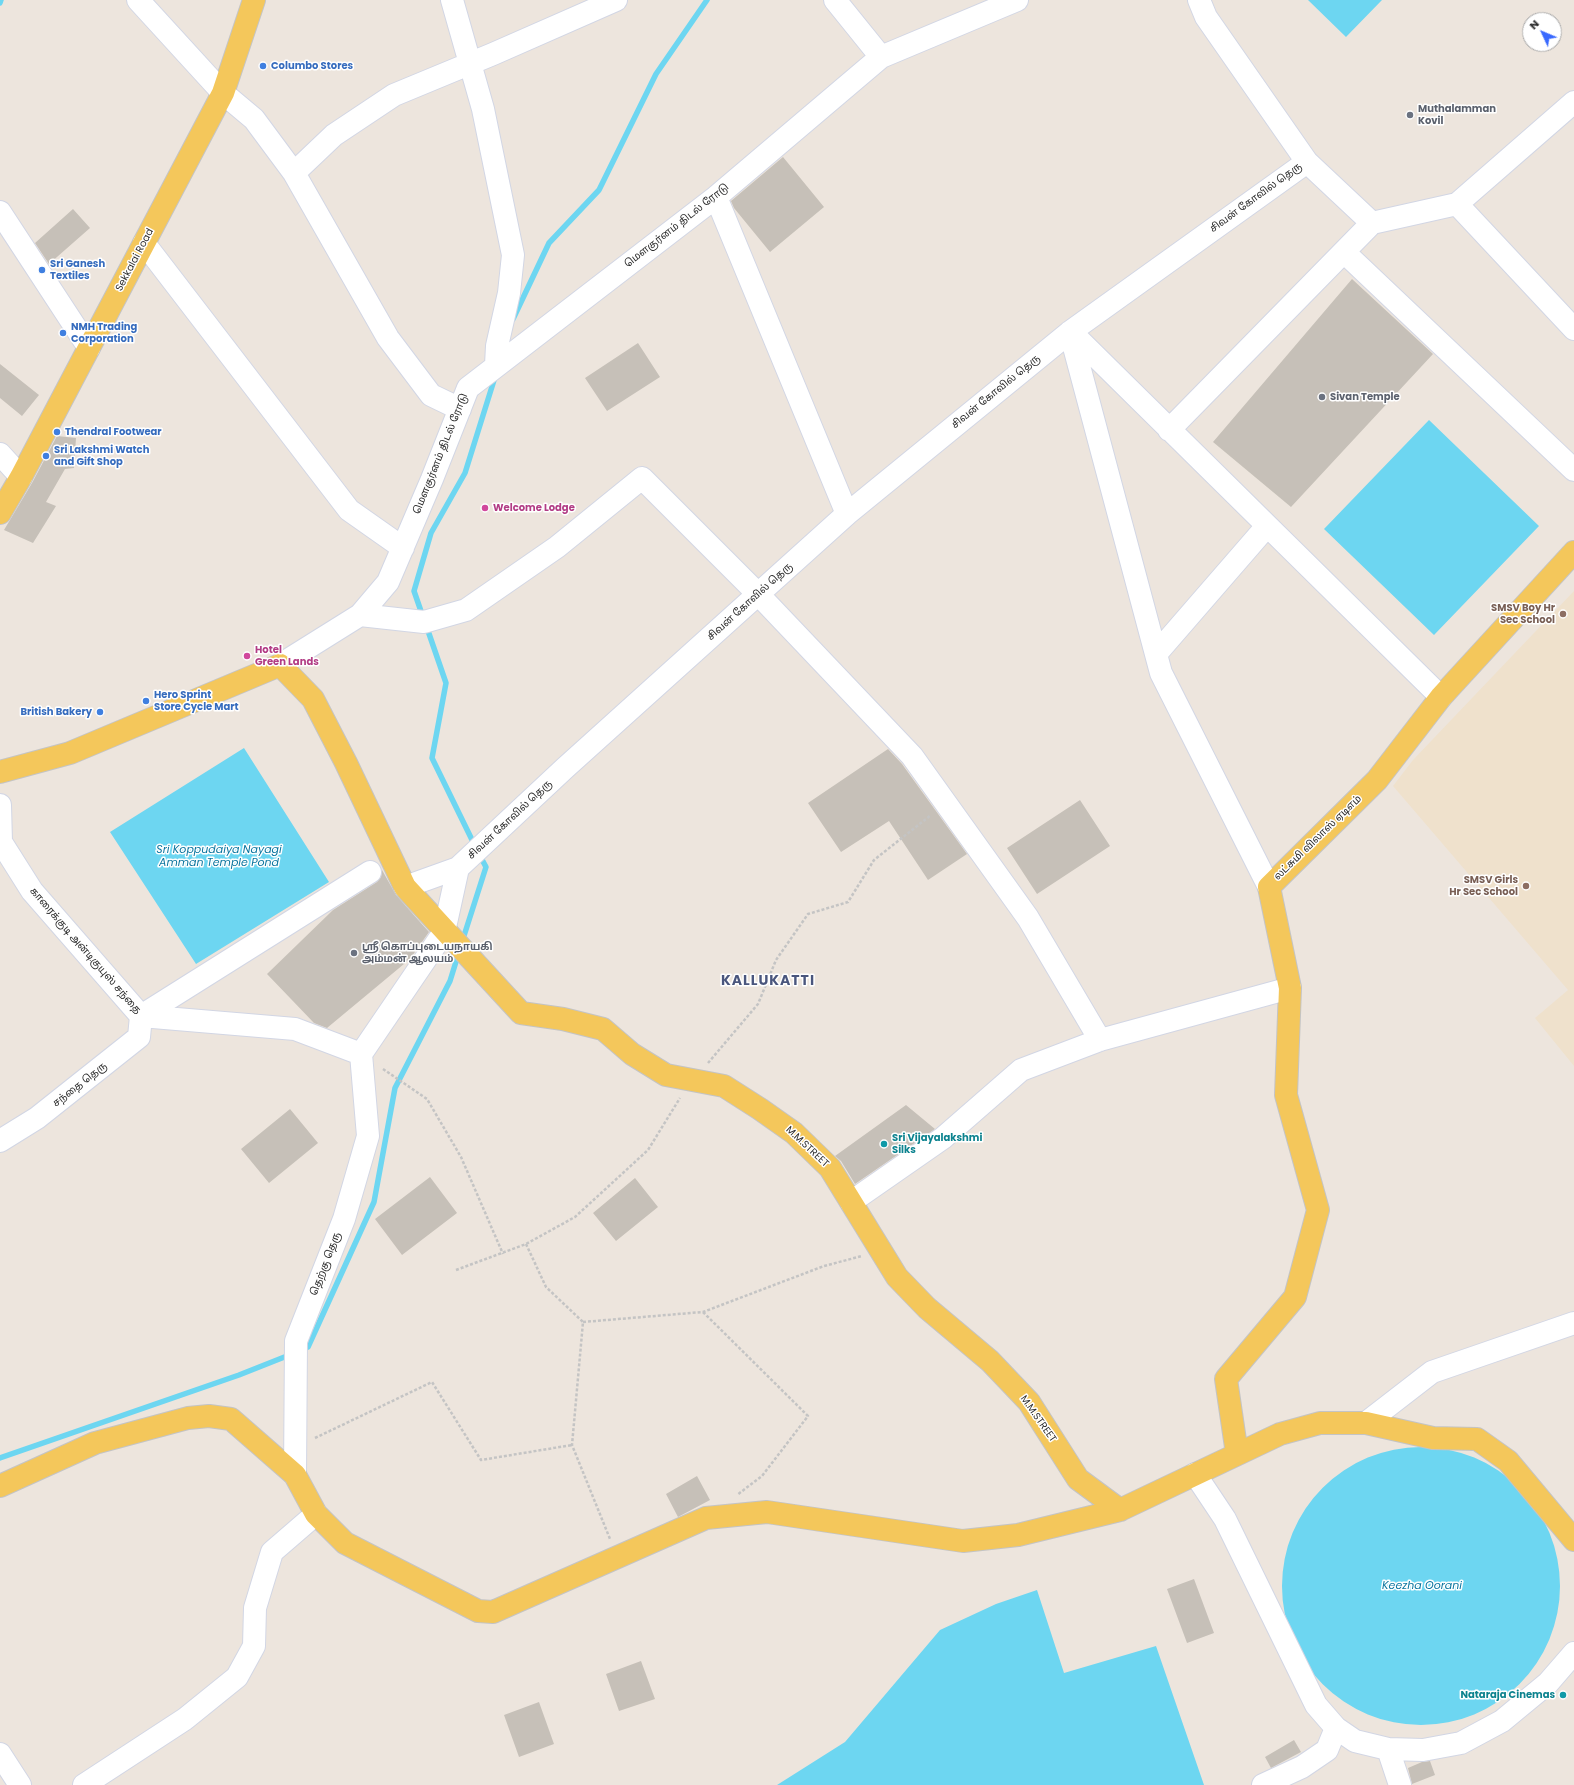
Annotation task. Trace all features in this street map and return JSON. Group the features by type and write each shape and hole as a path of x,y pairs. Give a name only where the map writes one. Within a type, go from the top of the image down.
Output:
{"main road":[{"name":"Sekkalai Road","path":"0,513 21,477 223,93 254,0"},
{"name":"லட்சுமி விலாஸ் ஏடிஎம்","path":"1237,1454 1226,1380 1295,1297 1318,1210 1286,1096 1290,988 1269,887 1378,780 1441,697 1574,552"},
{"name":"மௌகுர்னம் திடல் ரோடு","path":"0,772 70,753 280,666"},
{"path":"280,666 313,699 346,763 404,887 444,932"},
{"name":"M.M.STREET","path":"444,932 521,1013 563,1019 603,1029 632,1054 666,1075 724,1086 794,1133 830,1168 897,1277 922,1303 990,1361 1029,1402 1078,1479 1120,1510"},
{"path":"0,1486 94,1443 188,1418 209,1416 231,1419 295,1475 316,1514 346,1542 478,1612 493,1612 706,1518 767,1512 963,1541 1018,1535 1120,1510 1280,1434 1320,1423 1366,1423 1432,1438 1477,1439 1508,1460 1574,1540"}],"street":[{"path":"138,0 223,93 254,119 294,173 388,338 431,395 460,409"},
{"path":"452,0 483,109 513,255 510,293 497,346 496,365"},
{"path":"294,173 334,135 394,95 470,64 616,0"},
{"path":"835,0 882,57"},
{"name":"மௌகுர்னம் திடல் ரோடு","path":"280,666 360,615 388,582 468,388 716,196 882,57 1017,0"},
{"path":"1198,0 1206,17 1307,162"},
{"path":"1169,430 1372,223 1457,204 1574,102"},
{"name":"சிவன் கோவில் தெரு","path":"458,868 570,763 847,514 1070,332 1307,162 1372,223"},
{"path":"716,196 847,514"},
{"path":"1457,204 1574,329"},
{"path":"0,212 89,348"},
{"path":"144,243 348,510 403,548"},
{"path":"1344,252 1574,470"},
{"path":"1070,332 1441,697"},
{"path":"1070,332 1161,673 1269,887"},
{"path":"0,454 21,477"},
{"path":"360,615 424,622 466,610 557,547 642,478 758,594 912,756 1028,918 1100,1040"},
{"path":"1156,654 1267,526"},
{"name":"காரைக்குடி அன்டிகுயுஸ் சந்தை","path":"0,805 1,842 32,891 141,1016 295,1029 361,1054"},
{"path":"404,887 458,868"},
{"path":"361,1054 444,932 458,868"},
{"path":"141,1016 370,872"},
{"path":"851,1202 943,1138 1021,1070 1100,1040 1290,988"},
{"name":"சந்தை தெரு","path":"0,1141 37,1118 139,1037 141,1016"},
{"name":"தெற்கு தெரு","path":"295,1475 296,1341 344,1218 368,1136 361,1054"},
{"path":"1366,1423 1432,1372 1574,1323"},
{"path":"1195,1474 1226,1519 1316,1705 1336,1728 1355,1741 1388,1749 1424,1750 1461,1743 1502,1721 1548,1683 1574,1653"},
{"path":"84,1785 184,1719 237,1677 254,1646 255,1608 272,1552 316,1514"},
{"path":"1263,1785 1302,1767 1327,1750 1336,1728"},
{"path":"1388,1749 1400,1785"},
{"path":"0,1754 20,1785"}],"path":[{"path":"456,1270 526,1244 575,1217 648,1150 676,1102 758,1004 776,960 808,914 848,902 874,860 946,803"},
{"path":"361,1054 427,1099 461,1157 502,1254"},
{"path":"526,1244 546,1287 583,1322 703,1312 824,1266 882,1251"},
{"path":"703,1312 808,1416 762,1476 731,1499"},
{"path":"583,1322 572,1445 617,1557"},
{"path":"296,1447 432,1382 481,1460 572,1445"}],"shaded area":[{"name":"SMSV Girls Hr Sec School","path":"1574,591 1574,1066 1535,1018 1568,990 1393,786 1413,760"}],"water":[{"path":"1308,0 1382,0 1346,37"},
{"path":"1429,420 1539,526 1434,635 1324,529"},
{"name":"Sri Koppudaiya Nayagi Amman Temple Pond","path":"244,748 329,882 196,964 110,832"},
{"name":"Keezha Oorani","path":"1421,1447 1461,1453 1486,1463 1498,1470 1519,1488 1537,1509 1544,1521 1554,1546 1560,1586 1554,1626 1544,1651 1537,1663 1519,1684 1498,1702 1486,1709 1461,1719 1421,1725 1381,1719 1356,1709 1344,1702 1323,1684 1305,1663 1298,1651 1288,1626 1282,1586 1288,1546 1298,1521 1305,1509 1323,1488 1344,1470 1356,1463 1381,1453"},
{"path":"1037,1590 1064,1673 1156,1646 1204,1785 777,1785 845,1742 940,1630 996,1604"}],"building":[{"path":"783,157 824,207 770,252 734,208 731,201"},
{"path":"73,209 90,228 49,264 35,243"},
{"name":"Sivan Temple","path":"1352,279 1433,354 1291,507 1213,442"},
{"path":"638,343 660,377 607,411 585,378"},
{"path":"0,364 39,395 22,416 0,398"},
{"path":"57,436 76,438 74,468 65,469 46,502 56,506 33,543 4,530 32,483"},
{"path":"888,749 902,764 967,854 928,880 889,821 841,852 808,803"},
{"path":"1080,800 1110,846 1037,894 1007,848"},
{"name":"ஸ்ரீ கொப்புடையநாயகி அம்மன் ஆலயம்","path":"382,870 396,895 429,932 410,959 327,1028 314,1023 267,974 333,910 377,882 381,877"},
{"name":"Sri Vijayalakshmi Silks","path":"906,1105 935,1129 855,1184 841,1161 835,1156"},
{"path":"290,1109 318,1143 269,1183 241,1149"},
{"path":"430,1177 457,1213 402,1255 375,1219"},
{"path":"635,1178 658,1207 616,1241 593,1213"},
{"path":"697,1476 710,1500 678,1517 666,1494"},
{"path":"1194,1579 1214,1633 1187,1643 1167,1589"},
{"path":"641,1661 655,1699 619,1711 606,1674"},
{"path":"539,1702 554,1744 519,1757 504,1715"},
{"path":"1294,1740 1301,1752 1271,1768 1265,1757"},
{"path":"1430,1761 1435,1775 1412,1784 1408,1768 1422,1762"}],"waterway":[{"path":"513,319 549,243 599,190 656,74 707,0"},
{"path":"423,617 414,591 431,533 465,473 495,377"},
{"path":"426,625 446,683 432,758 475,846"},
{"path":"462,942 486,867 479,854"},
{"path":"301,1350 308,1347 374,1202 395,1088 450,981 459,952"},
{"path":"0,1458 239,1375 292,1354"}],"place":[{"name":"Columbo Stores","path":"263,66"},
{"name":"Muthalamman Kovil","path":"1410,115"},
{"name":"Sri Ganesh Textiles","path":"42,270"},
{"name":"NMH Trading Corporation","path":"63,333"},
{"name":"Sivan Temple","path":"1322,397"},
{"name":"Thendral Footwear","path":"57,432"},
{"name":"Sri Lakshmi Watch and Gift Shop","path":"46,456"},
{"name":"Welcome Lodge","path":"485,508"},
{"name":"SMSV Boy Hr Sec School","path":"1563,614"},
{"name":"Hotel Green Lands","path":"247,656"},
{"name":"Hero Sprint Store Cycle Mart","path":"146,701"},
{"name":"British Bakery","path":"100,712"},
{"name":"SMSV Girls Hr Sec School","path":"1526,886"},
{"name":"ஸ்ரீ கொப்புடையநாயகி அம்மன் ஆலயம்","path":"354,953"},
{"name":"Sri Vijayalakshmi Silks","path":"884,1144"},
{"name":"Nataraja Cinemas","path":"1563,1695"}],"district":[{"name":"KALLUKATTI","path":"768,981"}]}
